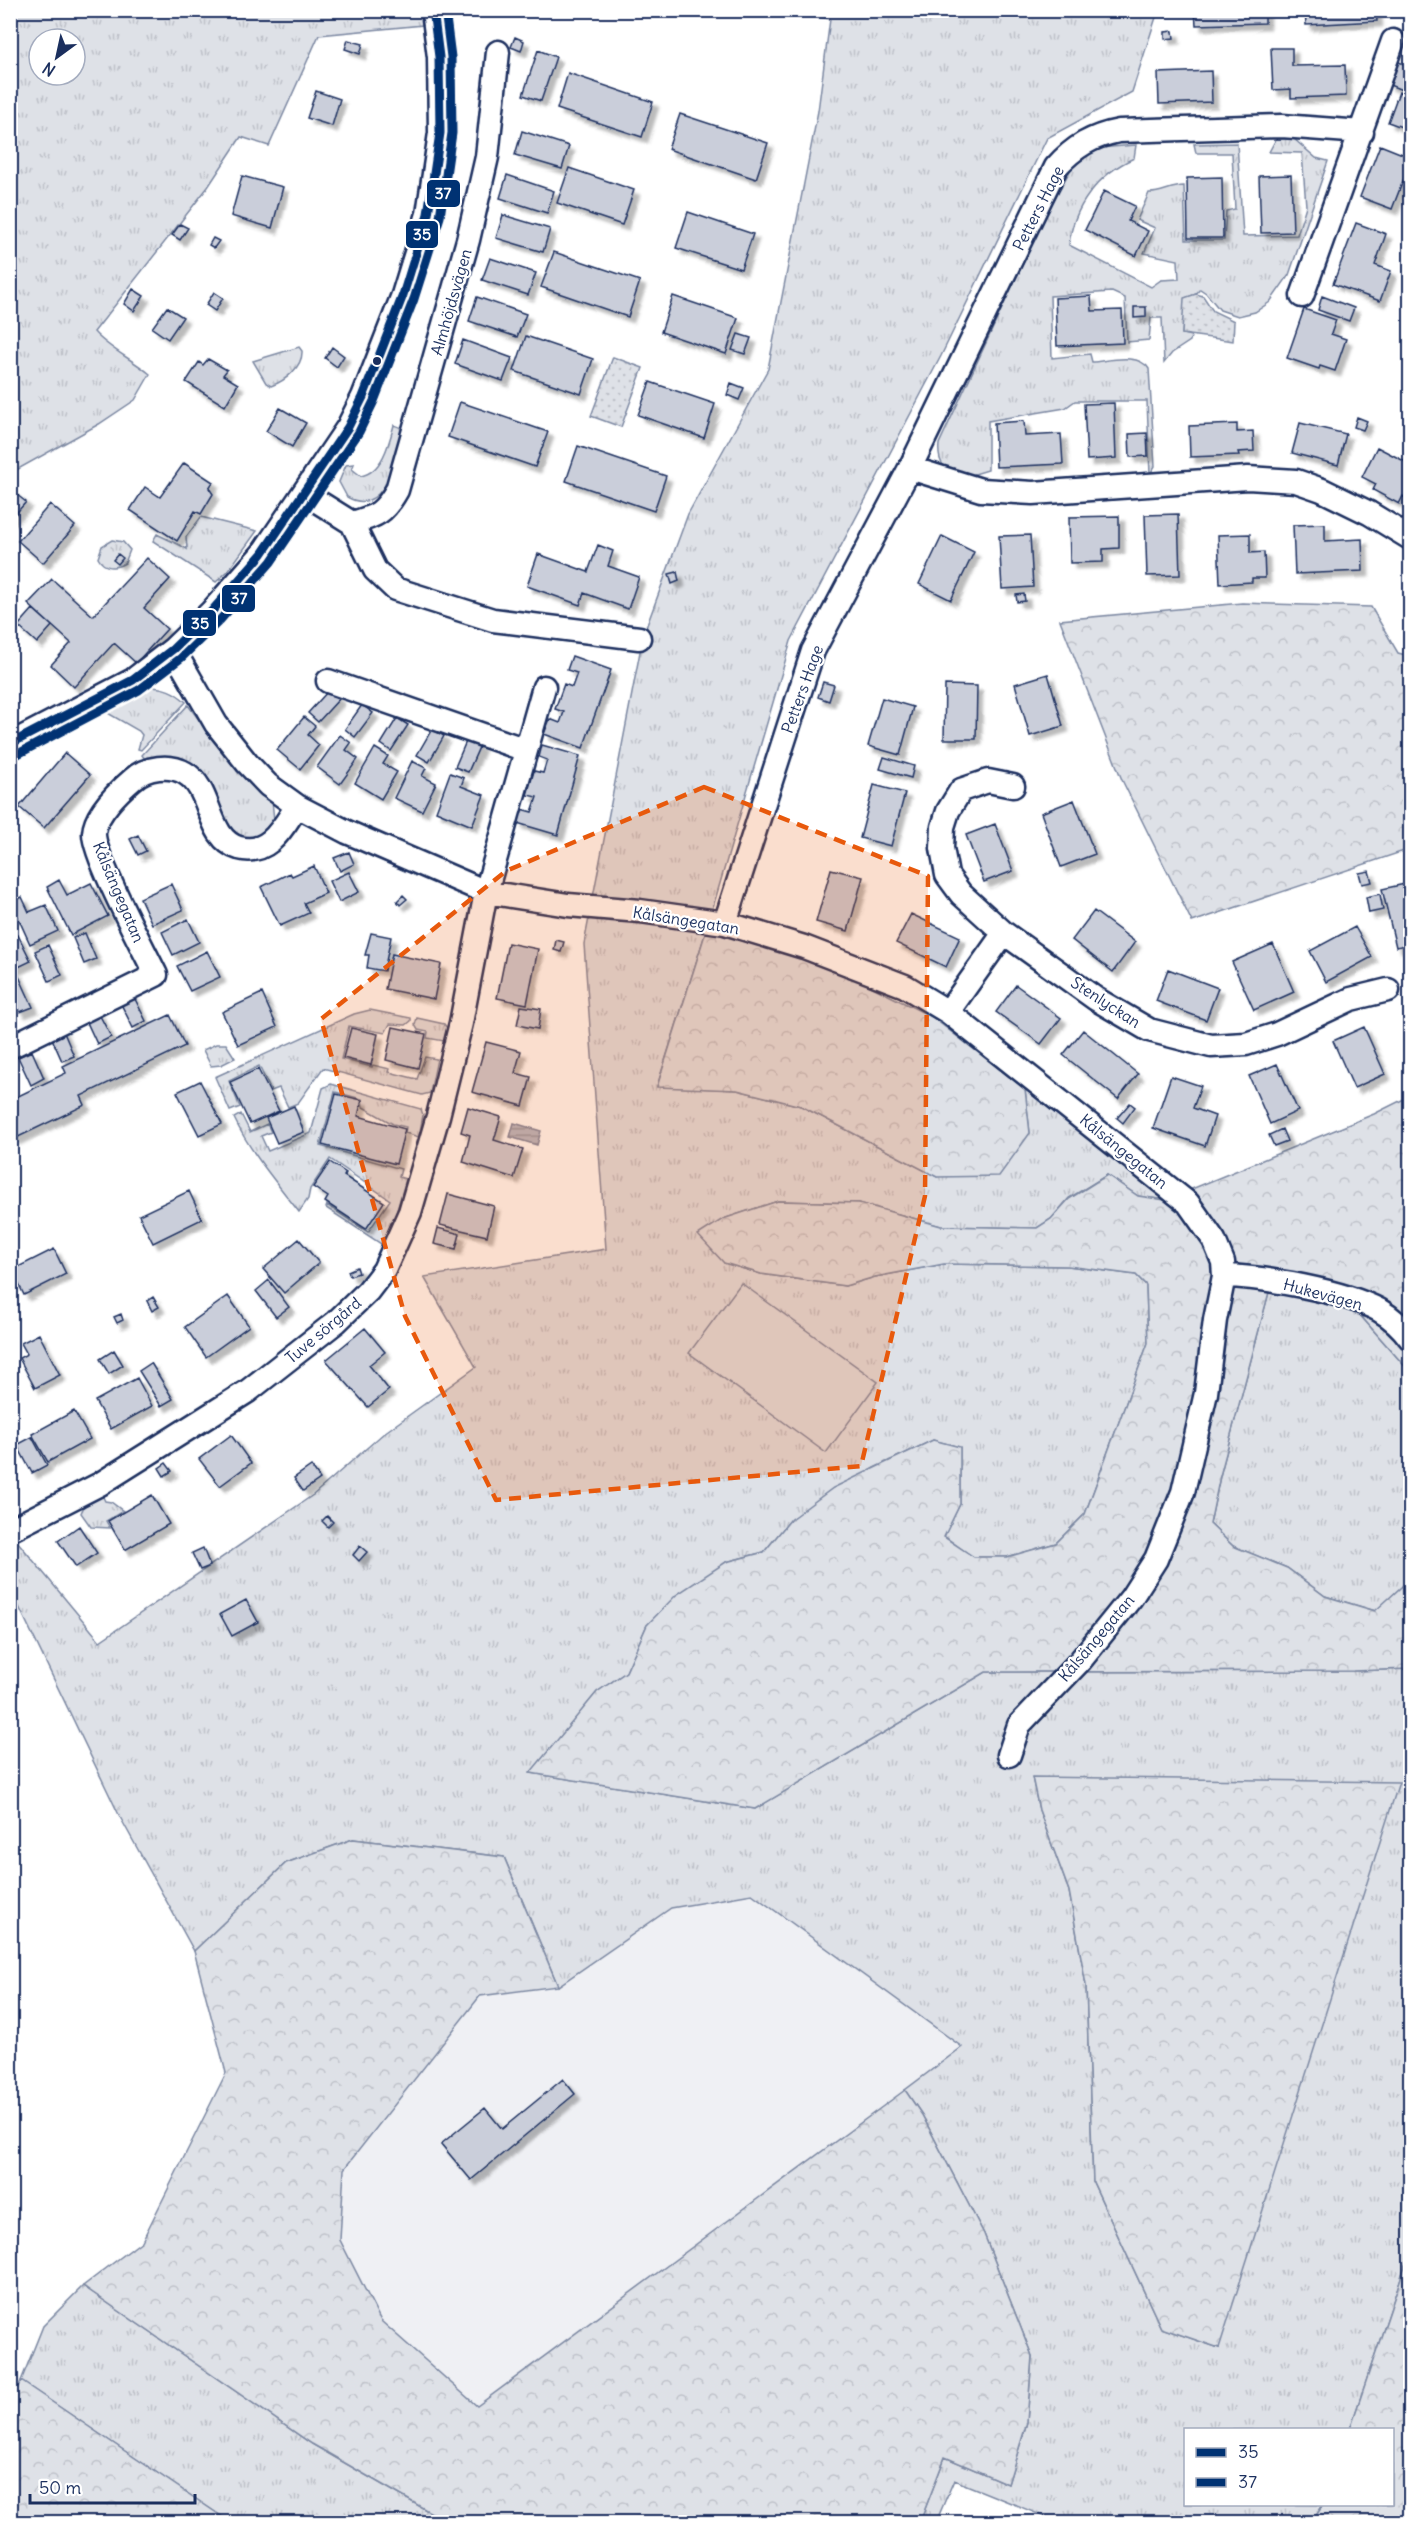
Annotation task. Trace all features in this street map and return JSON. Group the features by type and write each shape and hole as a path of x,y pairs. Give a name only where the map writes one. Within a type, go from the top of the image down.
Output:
{"street":[{"path":"10,744 133,680 173,649 211,612 262,554 348,427 363,397 403,295 428,214 440,133 439,57 433,10"},
{"path":"1302,296 1393,41"},
{"name":"Almhöjdsvägen","path":"352,523 387,508 397,490 468,240 487,157 498,52"},
{"name":"Petters Hage","path":"725,923 813,651 910,468 1056,167 1070,151 1096,135 1119,131 1282,126 1362,132"},
{"path":"910,468 981,490 1033,493 1248,478 1296,481 1322,490 1369,513 1410,538"},
{"path":"304,493 352,523 375,570 395,589 493,620 639,638"},
{"name":"Kålsängegatan","path":"173,649 216,724 247,764 268,784 297,806 347,832 486,892 568,905 640,911 725,923 804,947 905,986 948,1012 1188,1203 1214,1240 1223,1262 1224,1276 1215,1320 1206,1393 1183,1492 1156,1559 1131,1598 1080,1661 1018,1725 1009,1755"},
{"path":"328,681 526,750"},
{"path":"486,892 544,687"},
{"name":"Kålsängegatan","path":"10,1047 156,975 95,845 94,832 99,817 134,778 155,768 167,768 185,773 198,787 216,827 224,838 241,848 257,849 266,846 281,831 297,806"},
{"name":"Stenlyckan","path":"1014,786 988,781 961,790 948,812 943,827 942,848 947,875 961,894 1004,933 1096,999 1149,1030 1211,1046 1245,1044 1267,1038 1351,999 1388,990"},
{"name":"Tuve sörgård","path":"10,1530 100,1484 249,1391 336,1322 374,1284 384,1270 410,1212 438,1116 461,1023 486,892"},
{"path":"948,1012 1004,933"},
{"name":"Hukevägen","path":"1224,1276 1254,1277 1348,1298 1379,1310 1402,1328 1410,1338"}],"highlighted area":[{"path":"704,787 928,876 925,1196 861,1466 496,1500 405,1316 321,1019 506,871"}],"shaded area":[{"path":"752,1894 963,2047 477,2406 381,2322 340,2240 344,2169 480,1996 558,1986 671,1908"}],"green space":[{"path":"419,10 423,25 319,35 269,146 241,137 208,187 94,332 107,344 150,374 135,400 99,424 11,473 11,11"},
{"path":"782,11 1158,11 1132,92 1047,138 941,356 791,641 706,931 657,1086 737,1090 801,1106 937,1177 1030,1133 1025,1089 1165,1200 1138,1196 1107,1175 1069,1198 1051,1219 1037,1228 941,1226 859,1203 778,1201 723,1219 724,1263 761,1274 845,1286 875,1277 944,1264 1068,1266 1136,1275 1146,1285 1148,1343 1085,1514 1056,1543 1007,1557 973,1557 944,1536 960,1504 960,1447 933,1440 874,1468 791,1519 764,1552 726,1562 647,1625 626,1672 597,1692 531,1773 755,1809 986,1672 1410,1669 1410,2251 1350,2428 1184,2428 1184,2506 1322,2506 1312,2522 1058,2522 954,2480 936,2522 920,2522 945,2457 1008,2484 1027,2422 1032,2356 984,2234 922,2115 905,2090 962,2047 752,1894 671,1908 558,1986 504,1857 353,1839 286,1863 194,1951 120,1817 11,1590 10,1544 17,1541 100,1641 313,1495 384,1433 476,1367 424,1277 606,1249 584,944 643,636 688,514 768,369 818,111 830,19","holes":["1032,1777 1219,2348 1161,2328 1093,2182 1086,1985 1069,1891 1039,1810"]},
{"path":"1276,139 1294,139 1316,158 1328,161 1289,275 1270,302 1255,312 1238,316 1220,310 1200,289 1196,294 1185,298 1182,334 1191,336 1190,341 1172,353 1164,363 1162,318 1151,318 1149,340 1127,342 1125,298 1112,292 1050,296 1052,358 1090,354 1092,362 1131,359 1144,364 1149,369 1155,466 1150,474 1147,401 1075,401 1065,408 988,421 988,470 965,477 944,466 940,458 939,444 1045,216 1072,167 1084,156 1099,148 1136,145 1134,158 1109,173 1090,193 1076,218 1069,245 1151,287 1161,280 1179,279 1178,260 1144,253 1155,228 1137,220 1149,193 1184,186 1186,240 1224,240 1226,211 1235,209 1232,153 1196,153 1194,144 1237,143 1243,236 1297,235 1306,206 1302,153 1269,152"},
{"path":"1196,294 1203,296 1213,311 1234,321 1233,341 1182,334 1184,298"},
{"path":"299,347 302,357 292,373 271,386 266,383 253,361"},
{"path":"613,357 643,368 621,427 591,416"},
{"path":"394,425 405,429 388,481 371,499 360,501 347,497 339,482 346,465 354,464 352,469 361,476 374,469 384,456"},
{"path":"201,517 257,531 228,571 216,582 153,541 157,534 187,549 186,537"},
{"path":"112,540 123,542 130,550 125,563 114,567 103,564 98,558 102,546"},
{"path":"1242,603 1371,607 1398,653 1410,656 1410,849 1192,922 1122,780 1060,620"},
{"path":"147,687 168,690 186,702 141,750 138,749 142,735 139,731 99,708 132,691"},
{"path":"188,705 234,767 272,801 274,820 265,835 246,840 231,833 217,802 153,758 144,758 142,755"},
{"path":"706,931 821,961 932,1017 1025,1089 1030,1133 999,1176 937,1177 801,1106 737,1090 657,1087"},
{"path":"370,1010 411,1018 411,1021 406,1025 390,1024 385,1033 349,1026 341,1059 390,1069 389,1072 417,1079 425,1057 437,1059 430,1093 422,1095 323,1068 298,1103 288,1107 279,1088 271,1091 259,1066 229,1081 240,1107 230,1111 215,1077 354,1014"},
{"path":"417,1018 444,1024 447,1028 444,1041 427,1038 428,1032 418,1030 415,1025"},
{"path":"216,1044 226,1044 235,1058 221,1065 211,1066 203,1050"},
{"path":"331,1084 421,1109 423,1115 419,1137 405,1133 406,1127 393,1124 363,1107 362,1099 335,1092 320,1146 401,1169 399,1177 406,1179 395,1217 381,1244 326,1208 327,1205 368,1232 390,1200 330,1159 310,1189 308,1199 299,1212 256,1155 234,1118 241,1114 250,1132 267,1124 271,1132 261,1136 268,1151 311,1133 323,1088"},
{"path":"1410,1096 1410,1372 1359,1314 1307,1296 1269,1292 1220,1476 1210,1524 1233,1546 1287,1568 1325,1596 1375,1611 1410,1579 1410,1669 986,1672 755,1809 530,1773 597,1692 626,1672 647,1625 676,1595 726,1562 764,1552 791,1519 833,1488 933,1440 960,1447 960,1504 944,1537 974,1557 1007,1557 1056,1543 1085,1514 1148,1343 1146,1285 1136,1275 1068,1266 944,1264 875,1277 845,1286 761,1274 724,1263 698,1235 723,1219 778,1201 859,1203 941,1226 1037,1228 1051,1219 1069,1199 1107,1175 1138,1196 1165,1200 1374,1114"},
{"path":"741,1283 878,1382 826,1453 689,1353"},
{"path":"1269,1292 1307,1296 1359,1314 1410,1372 1410,1579 1376,1611 1325,1596 1287,1568 1233,1546 1210,1524 1220,1476"},
{"path":"102,1495 105,1501 111,1502 123,1511 106,1521 110,1528 91,1527 81,1513 84,1506"},
{"path":"1032,1777 1399,1782 1219,2348 1161,2328 1093,2182 1086,1985 1069,1891 1039,1810"},
{"path":"353,1839 504,1857 558,1986 480,1996 344,2169 340,2240 381,2321 477,2406 905,2090 922,2115 984,2234 1032,2356 1027,2422 1008,2484 945,2457 920,2522 447,2522 312,2444 83,2286 142,2241 226,2073 194,1951 286,1863"},
{"path":"1410,2251 1410,2522 1312,2522 1322,2506 1394,2506 1394,2428 1350,2428"},
{"path":"83,2286 312,2444 447,2522 230,2522 21,2381 43,2326"},
{"path":"21,2381 230,2522 11,2522 11,2400"}],"water":[{"path":"514,1123 541,1131 537,1145 510,1137"}],"building":[{"path":"1195,10 1265,10 1265,23 1196,25"},
{"path":"1305,10 1376,10 1377,21 1306,25"},
{"path":"1173,31 1174,38 1165,39 1165,32"},
{"path":"515,37 524,41 521,51 511,47"},
{"path":"348,40 363,44 360,54 345,49"},
{"path":"1271,48 1292,48 1292,66 1345,65 1346,96 1291,98 1291,89 1273,90"},
{"path":"538,50 556,57 541,101 523,95"},
{"path":"1396,61 1410,66 1402,90 1387,84"},
{"path":"1211,71 1212,102 1159,104 1158,73"},
{"path":"568,73 653,102 642,137 557,109"},
{"path":"316,91 340,99 332,126 307,118"},
{"path":"1399,92 1410,96 1410,130 1388,122"},
{"path":"680,114 768,143 756,179 668,149"},
{"path":"522,131 569,146 562,169 515,155"},
{"path":"1380,145 1410,157 1410,163 1392,209 1360,197"},
{"path":"569,168 634,190 622,225 557,203"},
{"path":"507,175 554,191 547,213 500,198"},
{"path":"1291,175 1293,232 1261,233 1259,176"},
{"path":"242,176 283,187 272,228 231,216"},
{"path":"1222,177 1223,238 1188,238 1187,178"},
{"path":"1104,191 1135,206 1128,221 1148,231 1136,256 1085,230"},
{"path":"688,212 753,234 741,269 676,248"},
{"path":"503,215 550,229 543,252 496,238"},
{"path":"1356,223 1386,234 1375,265 1391,271 1380,301 1333,284"},
{"path":"180,224 188,228 180,240 172,235"},
{"path":"213,238 219,241 214,248 209,245"},
{"path":"554,252 640,281 628,317 541,287"},
{"path":"490,258 536,273 528,295 482,280"},
{"path":"133,289 144,296 134,311 124,304"},
{"path":"214,292 223,298 215,311 206,305"},
{"path":"673,296 738,318 726,354 661,332"},
{"path":"1091,296 1092,311 1122,310 1123,343 1057,346 1055,298"},
{"path":"1322,296 1354,308 1349,321 1318,310"},
{"path":"477,297 526,314 517,337 469,321"},
{"path":"167,307 183,317 168,339 152,328"},
{"path":"1134,307 1146,307 1146,317 1134,318"},
{"path":"1304,309 1336,320 1331,334 1346,339 1335,371 1320,366 1319,369 1287,358"},
{"path":"738,334 751,338 745,354 732,350"},
{"path":"526,336 593,359 581,394 514,371"},
{"path":"463,340 512,358 503,381 455,364"},
{"path":"332,347 344,356 337,367 325,358"},
{"path":"208,359 227,370 223,375 238,384 225,406 186,382 199,362 203,365"},
{"path":"650,382 715,404 704,438 638,415"},
{"path":"731,383 744,388 739,400 727,395"},
{"path":"460,402 548,432 535,467 448,437"},
{"path":"1114,403 1116,458 1087,460 1084,404"},
{"path":"280,408 306,423 292,447 266,431"},
{"path":"1357,417 1367,421 1363,430 1354,427"},
{"path":"1024,421 1025,436 1061,434 1063,464 996,467 994,423"},
{"path":"1300,423 1346,434 1338,465 1292,453"},
{"path":"1237,424 1237,432 1253,431 1254,451 1238,452 1239,455 1190,457 1189,426"},
{"path":"1147,433 1148,456 1130,457 1129,434"},
{"path":"578,446 666,476 654,511 566,481"},
{"path":"1377,447 1410,464 1410,500 1403,496 1399,504 1373,490 1376,484 1362,477"},
{"path":"184,463 213,482 209,488 213,494 201,514 195,511 177,541 130,510 145,487 160,497"},
{"path":"10,491 26,502 10,520"},
{"path":"50,504 75,526 43,563 18,541"},
{"path":"1178,514 1180,575 1147,576 1145,515"},
{"path":"1119,516 1119,548 1103,549 1103,562 1070,563 1069,517"},
{"path":"1325,524 1325,541 1362,539 1363,571 1295,574 1293,525"},
{"path":"1250,534 1250,553 1264,552 1265,578 1252,578 1252,582 1220,584 1218,535"},
{"path":"1030,535 1033,587 1002,589 999,536"},
{"path":"942,536 974,552 951,600 919,584"},
{"path":"598,545 613,551 608,566 639,577 628,609 584,593 580,605 527,586 538,554 588,572"},
{"path":"118,554 123,558 118,564 113,560"},
{"path":"147,558 170,579 144,608 167,629 136,663 114,643 74,687 51,665 71,643 28,604 52,579 93,616"},
{"path":"677,572 679,581 672,584 669,574"},
{"path":"1024,594 1025,601 1017,602 1016,595"},
{"path":"33,609 52,626 37,643 18,626"},
{"path":"572,656 611,670 583,748 544,734 550,719 560,723 564,712 555,709 564,684 572,687 577,673 567,670"},
{"path":"1048,674 1063,726 1030,736 1015,684"},
{"path":"823,682 834,685 829,701 818,697"},
{"path":"945,685 977,686 976,739 944,739"},
{"path":"329,690 339,699 318,722 308,713"},
{"path":"882,698 913,707 900,755 868,746"},
{"path":"362,705 373,713 355,737 345,729"},
{"path":"304,717 315,726 308,735 319,745 300,769 277,750"},
{"path":"397,718 408,725 391,751 381,744"},
{"path":"432,729 444,736 429,762 417,755"},
{"path":"340,735 351,743 346,750 358,759 340,784 317,767"},
{"path":"467,739 480,745 468,772 455,767"},
{"path":"542,745 580,756 558,835 517,823 521,809 532,812 537,797 527,795 534,771 543,773 547,760 539,757"},
{"path":"375,748 388,756 383,764 397,772 381,799 355,783"},
{"path":"65,753 90,775 44,828 19,807"},
{"path":"884,757 914,766 911,778 880,769"},
{"path":"412,761 426,768 422,776 436,783 422,811 394,798"},
{"path":"450,773 464,778 461,786 484,795 472,826 436,811"},
{"path":"874,785 905,793 891,846 860,838"},
{"path":"1074,800 1095,854 1061,867 1041,813"},
{"path":"995,824 1013,871 984,882 966,835"},
{"path":"138,835 146,851 138,855 130,839"},
{"path":"349,852 354,864 340,871 334,858"},
{"path":"314,866 326,893 304,903 309,913 280,926 261,887 290,873 292,876"},
{"path":"831,869 863,877 848,931 816,922"},
{"path":"1369,871 1372,882 1362,884 1359,873"},
{"path":"349,872 359,892 339,902 329,881"},
{"path":"59,880 67,895 91,883 108,916 71,935 47,887"},
{"path":"171,884 183,910 152,924 140,898"},
{"path":"1405,884 1410,907 1410,944 1396,947 1382,889"},
{"path":"1380,894 1383,910 1369,913 1366,897"},
{"path":"403,895 407,899 400,905 397,901"},
{"path":"22,897 29,912 46,905 58,931 30,944 11,902"},
{"path":"1094,911 1135,942 1113,972 1072,940"},
{"path":"911,914 960,937 946,967 896,943"},
{"path":"188,919 199,942 173,955 162,932"},
{"path":"1355,927 1372,957 1326,982 1310,951"},
{"path":"85,933 96,959 84,964 73,938"},
{"path":"371,933 391,937 384,971 367,968 369,955 365,955"},
{"path":"18,935 31,961 10,971 10,938"},
{"path":"556,940 564,942 561,952 554,950"},
{"path":"508,943 538,949 527,1004 497,998"},
{"path":"1273,944 1294,992 1254,1010 1232,962"},
{"path":"48,945 62,975 49,981 35,951"},
{"path":"207,951 220,977 190,991 177,966"},
{"path":"392,954 441,964 434,999 385,989"},
{"path":"1168,969 1218,988 1206,1020 1156,1001"},
{"path":"17,972 33,1007 20,1012 10,992 10,976"},
{"path":"1016,985 1061,1018 1041,1044 996,1012"},
{"path":"262,993 277,1027 238,1045 222,1012"},
{"path":"133,995 146,1021 133,1028 120,1002"},
{"path":"521,1006 541,1009 538,1029 517,1025"},
{"path":"98,1012 111,1037 97,1044 85,1018"},
{"path":"170,1015 185,1046 81,1096 85,1105 14,1139 10,1131 10,1100 66,1073 63,1066"},
{"path":"393,1027 426,1034 418,1068 386,1060"},
{"path":"1364,1027 1385,1074 1354,1088 1333,1041"},
{"path":"62,1028 74,1056 62,1061 50,1034"},
{"path":"351,1028 378,1034 371,1065 343,1058"},
{"path":"1083,1030 1138,1074 1118,1099 1063,1055"},
{"path":"486,1042 521,1051 515,1073 531,1077 523,1106 472,1092"},
{"path":"32,1051 44,1078 31,1085 18,1057"},
{"path":"1277,1064 1298,1111 1270,1124 1249,1076"},
{"path":"258,1069 279,1111 250,1124 230,1082"},
{"path":"1171,1076 1201,1086 1193,1108 1215,1116 1205,1146 1153,1128"},
{"path":"200,1081 222,1124 199,1135 177,1092"},
{"path":"336,1094 362,1100 358,1116 405,1129 396,1164 322,1145"},
{"path":"1130,1103 1135,1107 1123,1123 1117,1118"},
{"path":"294,1106 304,1132 277,1143 266,1118"},
{"path":"468,1107 501,1117 494,1140 523,1149 514,1178 463,1162 470,1135 461,1132"},
{"path":"1282,1129 1287,1141 1274,1146 1269,1135"},
{"path":"330,1162 346,1173 344,1176 384,1202 366,1229 325,1202 328,1197 313,1187"},
{"path":"189,1191 202,1219 153,1243 139,1215"},
{"path":"448,1194 494,1206 487,1236 440,1225"},
{"path":"438,1228 460,1234 456,1249 434,1244"},
{"path":"299,1239 319,1263 284,1293 263,1269"},
{"path":"54,1249 66,1274 24,1295 12,1270"},
{"path":"357,1267 359,1273 350,1276 348,1271"},
{"path":"269,1280 289,1307 276,1317 256,1291"},
{"path":"228,1296 249,1326 206,1357 185,1327"},
{"path":"153,1297 159,1307 152,1311 147,1301"},
{"path":"121,1314 123,1320 117,1323 114,1317"},
{"path":"365,1328 385,1352 369,1365 389,1390 368,1407 326,1360"},
{"path":"39,1334 60,1375 35,1388 19,1358 27,1354 21,1343"},
{"path":"114,1350 123,1365 109,1374 100,1359"},
{"path":"151,1363 173,1399 161,1406 139,1371"},
{"path":"137,1378 152,1406 111,1429 95,1401"},
{"path":"74,1411 90,1439 48,1462 32,1434"},
{"path":"231,1435 251,1463 220,1486 199,1459"},
{"path":"32,1437 47,1465 32,1473 17,1445"},
{"path":"166,1463 172,1471 164,1476 159,1468"},
{"path":"311,1466 320,1479 303,1491 294,1478"},
{"path":"152,1495 169,1524 125,1550 108,1521"},
{"path":"327,1516 333,1522 328,1527 322,1521"},
{"path":"79,1526 97,1553 76,1567 58,1541"},
{"path":"360,1546 367,1552 359,1561 353,1555"},
{"path":"203,1548 210,1566 200,1570 192,1553"},
{"path":"246,1600 258,1622 232,1636 220,1614"},
{"path":"563,2079 575,2094 471,2180 441,2144 485,2108 502,2129"}],"transit line":[{"name":"35","path":"10,744 133,680 173,649 211,612 262,554 348,427 363,397 403,295 428,214 440,133 439,57 433,10"},
{"name":"37","path":"16,755 139,690 181,658 220,620 271,562 359,432 374,401 414,299 440,217 452,133 451,57 445,10"}]}
